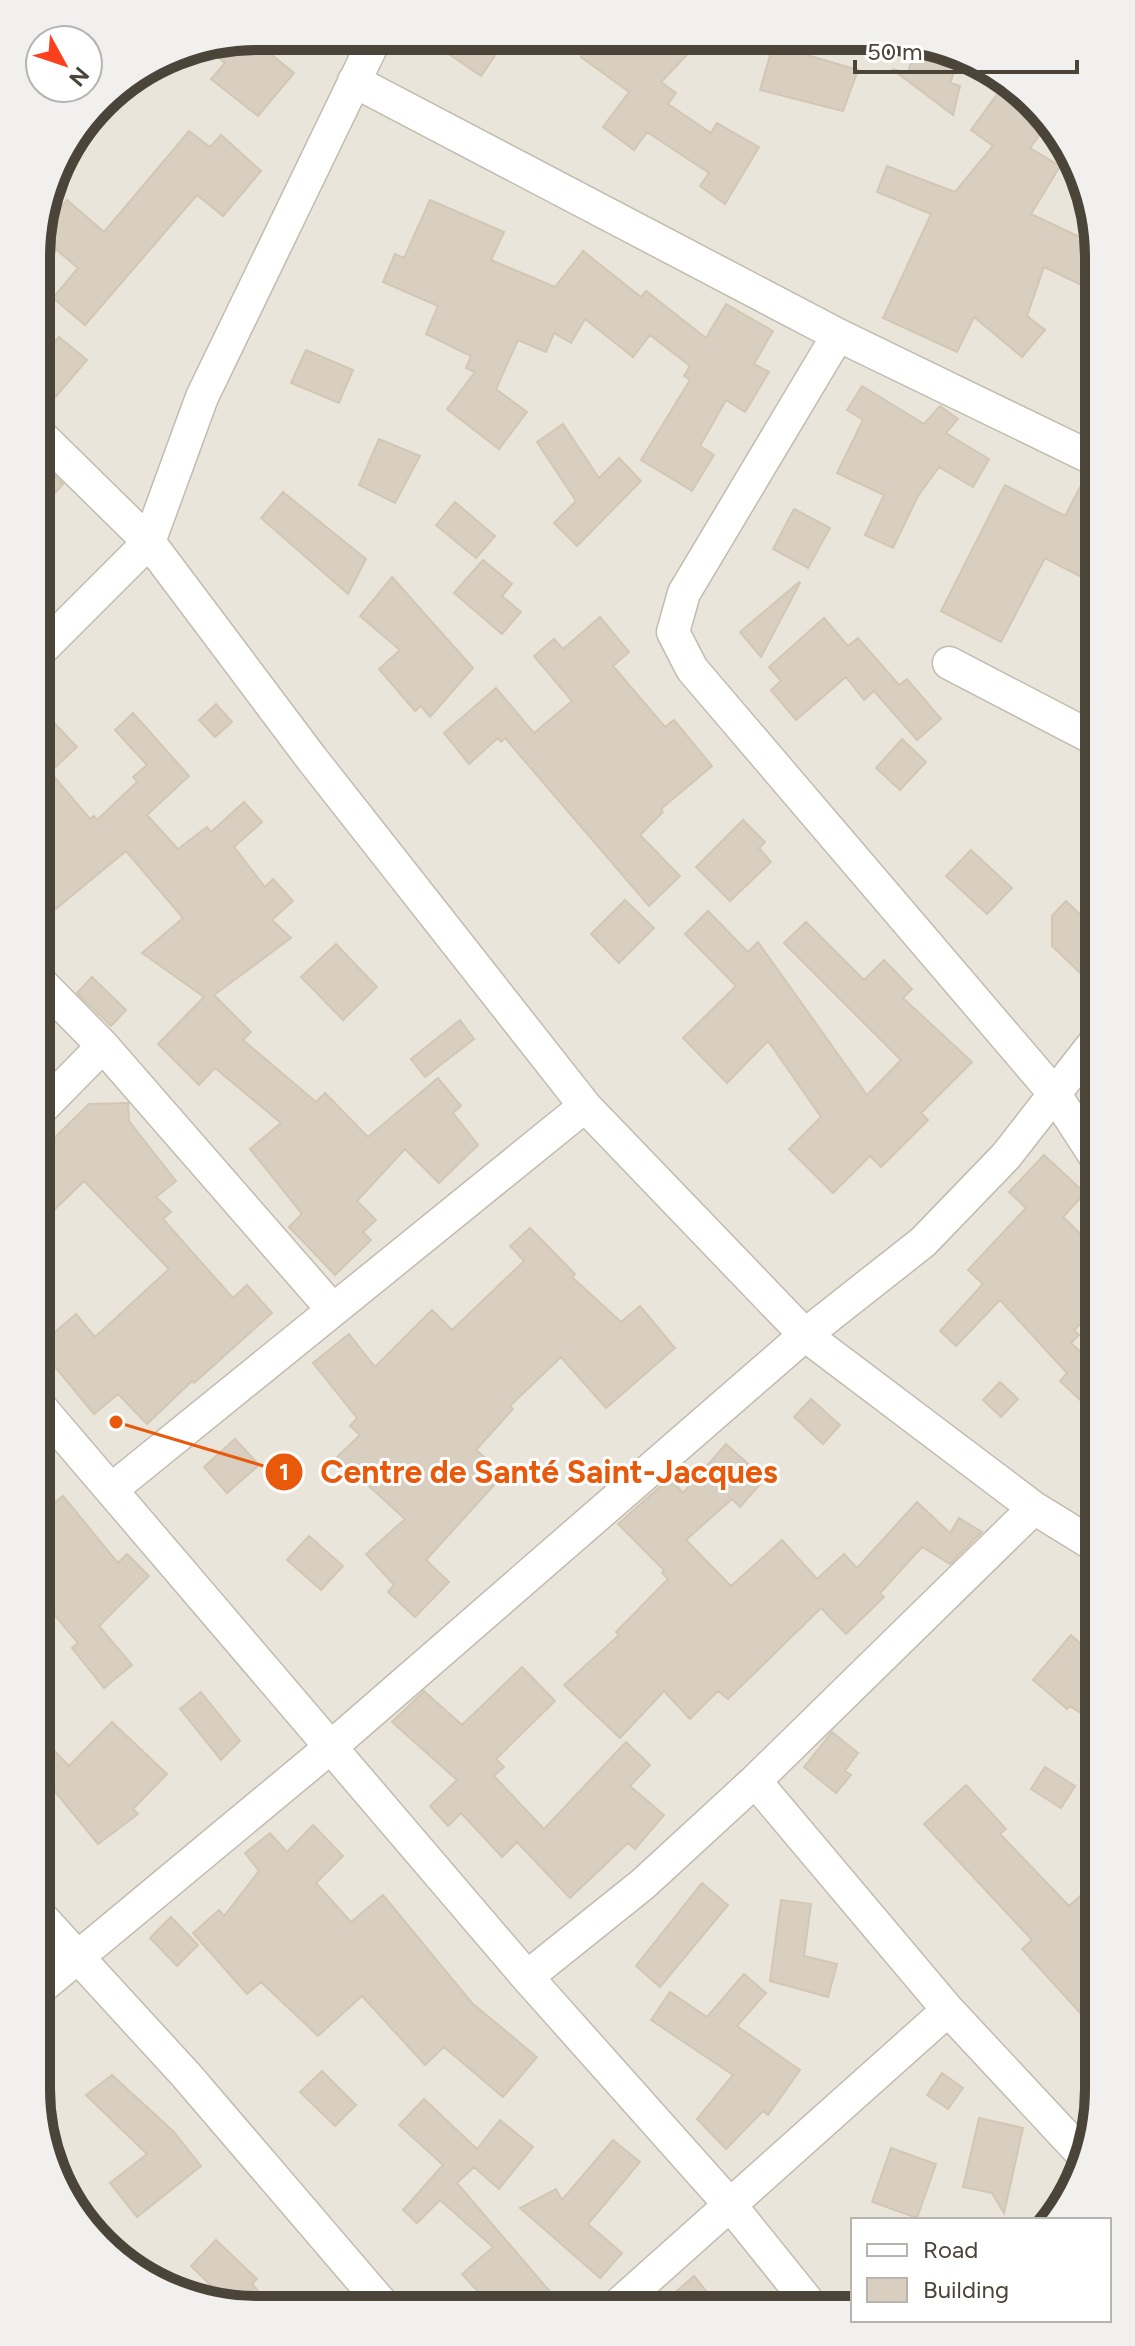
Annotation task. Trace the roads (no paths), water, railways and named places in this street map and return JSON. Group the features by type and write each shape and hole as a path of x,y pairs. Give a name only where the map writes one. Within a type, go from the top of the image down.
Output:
{"street":[{"path":"50,641 149,542 202,397 370,50"},
{"path":"354,81 838,335 1085,455"},
{"path":"838,335 684,593 673,632 692,669 1054,1093 1085,1141"},
{"path":"50,445 149,542 312,759 585,1106 805,1335 1034,1508 1085,1539"},
{"path":"949,663 1085,734"},
{"path":"50,992 103,1046 333,1310"},
{"path":"50,1100 103,1046"},
{"path":"50,1981 332,1746 805,1335 923,1242 1006,1156 1085,1054"},
{"path":"111,1490 585,1106"},
{"path":"50,1419 527,1977 731,2206 803,2296"},
{"path":"527,1977 643,1884 755,1781 1034,1508"},
{"path":"755,1781 948,2010 1076,2148"},
{"path":"50,1927 186,2075 375,2296"},
{"path":"628,2296 948,2010"}],"place":[{"name":"Centre de Santé Saint-Jacques","path":"116,1422"}]}
